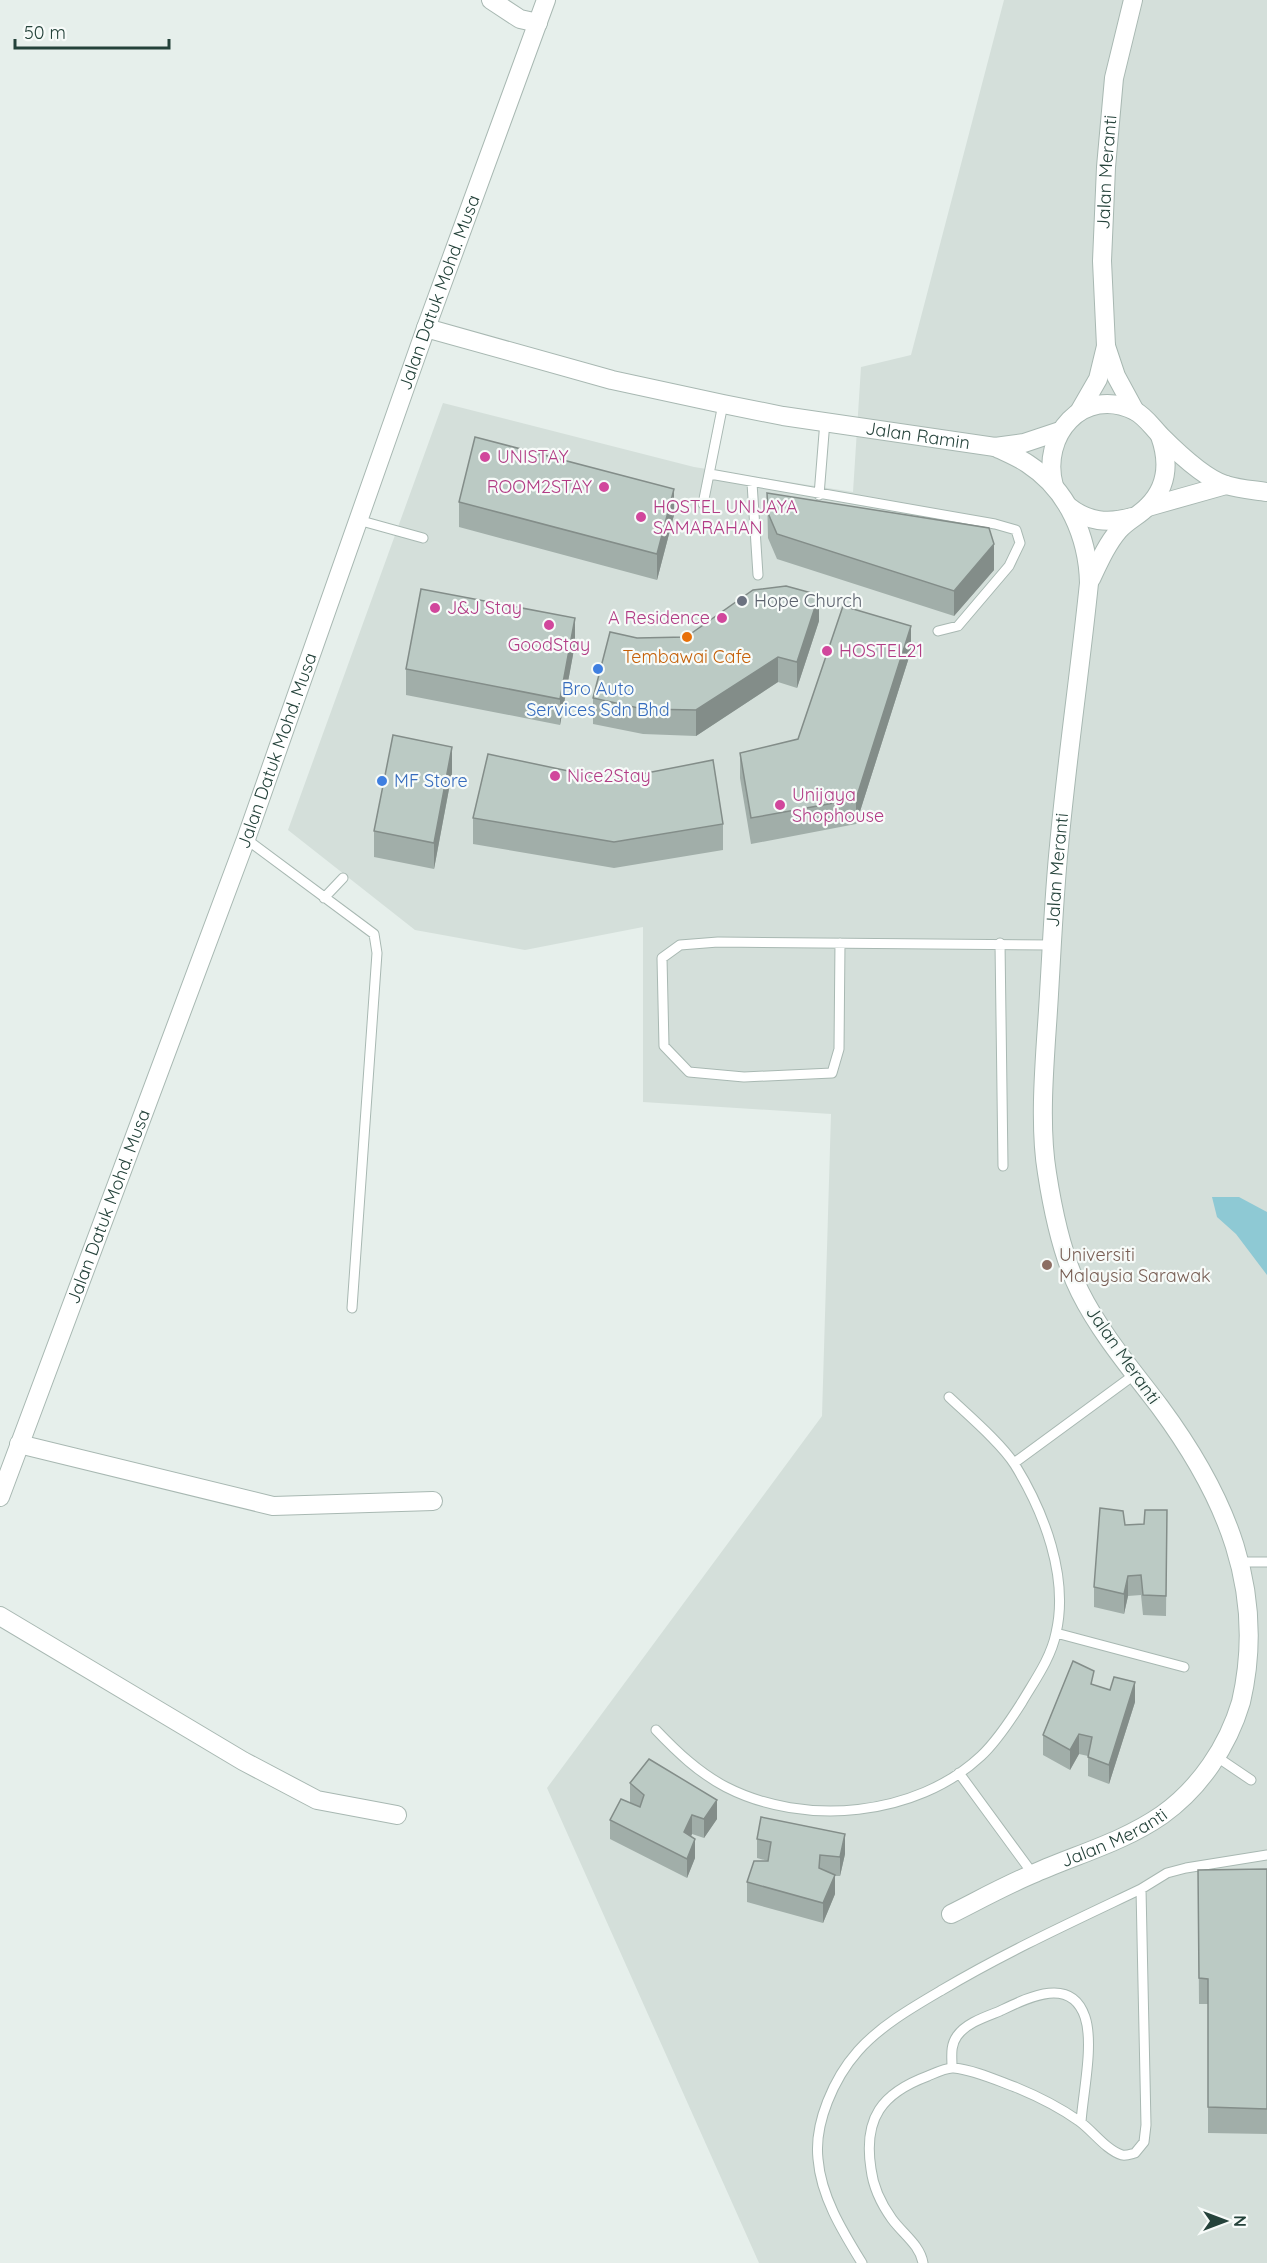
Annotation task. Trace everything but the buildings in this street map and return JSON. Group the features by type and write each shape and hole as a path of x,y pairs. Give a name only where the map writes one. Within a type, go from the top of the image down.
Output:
{"street":[{"path":"491,0 520,19 538,23"},
{"name":"Jalan Datuk Mohd. Musa","path":"0,1497 246,839 426,328 546,0"},
{"name":"Jalan Meranti","path":"1106,346 1102,261 1106,167 1114,78 1133,0"},
{"name":"Jalan Ramin","path":"426,328 612,380 723,404 995,447"},
{"path":"1106,346 1116,376 1135,411"},
{"path":"1054,486 1050,458 1060,431 1079,412 1098,379 1106,346"},
{"path":"1079,412 1097,406 1116,405 1135,411 1209,476 1226,485 1267,492"},
{"path":"995,447 1024,443 1060,431"},
{"path":"1089,583 1108,545 1160,491 1166,473 1166,453 1160,435"},
{"path":"995,447 1027,463 1054,486 1076,521 1086,544 1089,583"},
{"path":"1064,502 1078,514 1096,521 1115,522 1226,485"},
{"name":"Jalan Meranti","path":"951,1914 1033,1874 1121,1839 1164,1813 1217,1757 1239,1710 1252,1654 1252,1626 1244,1562 1228,1518 1209,1481 1161,1408 1134,1375 1093,1315 1078,1289 1058,1225 1046,1170 1046,1049 1059,845 1089,583"},
{"path":"19,1444 273,1506 433,1501"},
{"path":"0,1616 243,1761 317,1800 397,1815"}],"lane":[{"path":"703,504 723,404"},
{"path":"819,495 833,422"},
{"path":"710,474 819,495 995,524 1016,530 1020,543 1009,566 958,626 938,631"},
{"path":"752,483 758,575"},
{"path":"358,520 423,538"},
{"path":"246,839 374,934 377,952 352,1308"},
{"path":"324,898 343,878"},
{"path":"840,943 839,1049 832,1073 744,1077 689,1072 664,1046 662,958 680,945 718,942 1000,943 1052,945"},
{"path":"1000,943 1003,1166"},
{"path":"1014,1463 1134,1375"},
{"path":"656,1730 704,1774 726,1787 784,1808 821,1811 865,1808 921,1792 959,1773 982,1755 1010,1722 1047,1659 1056,1633 1059,1601 1055,1563 1040,1512 1014,1463 949,1397"},
{"path":"1244,1562 1267,1562"},
{"path":"1056,1633 1184,1667"},
{"path":"1217,1757 1251,1780"},
{"path":"959,1773 1033,1874"},
{"path":"862,2263 832,2210 818,2160 821,2122 845,2067 858,2050 931,1997 981,1967 1167,1873 1267,1856"},
{"path":"924,2263 919,2250 892,2220 883,2205 871,2171 869,2144 878,2109 890,2094 909,2083 952,2067 1017,2088 1055,2106 1123,2155 1136,2154 1144,2142 1141,1888"},
{"path":"952,2067 951,2049 956,2038 971,2024 1034,1995 1059,1992 1077,2001 1085,2017 1088,2036 1080,2122"}],"shaded area":[{"name":"Universiti Malaysia Sarawak","path":"1004,0 1267,0 1267,2263 759,2263 547,1788 822,1416 831,1114 643,1102 643,927 525,950 415,930 288,830 443,403 694,467 853,492 861,367 911,355"}],"water":[{"path":"1212,1197 1239,1197 1267,1212 1267,1275 1236,1234 1217,1217"}],"place":[{"name":"UNISTAY","path":"485,457"},
{"name":"ROOM2STAY","path":"604,487"},
{"name":"HOSTEL UNIJAYA SAMARAHAN","path":"641,517"},
{"name":"Hope Church","path":"742,601"},
{"name":"J&J Stay","path":"435,608"},
{"name":"A Residence","path":"722,618"},
{"name":"GoodStay","path":"549,625"},
{"name":"Tembawai Cafe","path":"687,637"},
{"name":"HOSTEL21","path":"827,651"},
{"name":"Bro Auto Services Sdn Bhd","path":"598,669"},
{"name":"Nice2Stay","path":"555,776"},
{"name":"MF Store","path":"382,781"},
{"name":"Unijaya Shophouse","path":"780,805"},
{"name":"Universiti Malaysia Sarawak","path":"1047,1265"}]}
